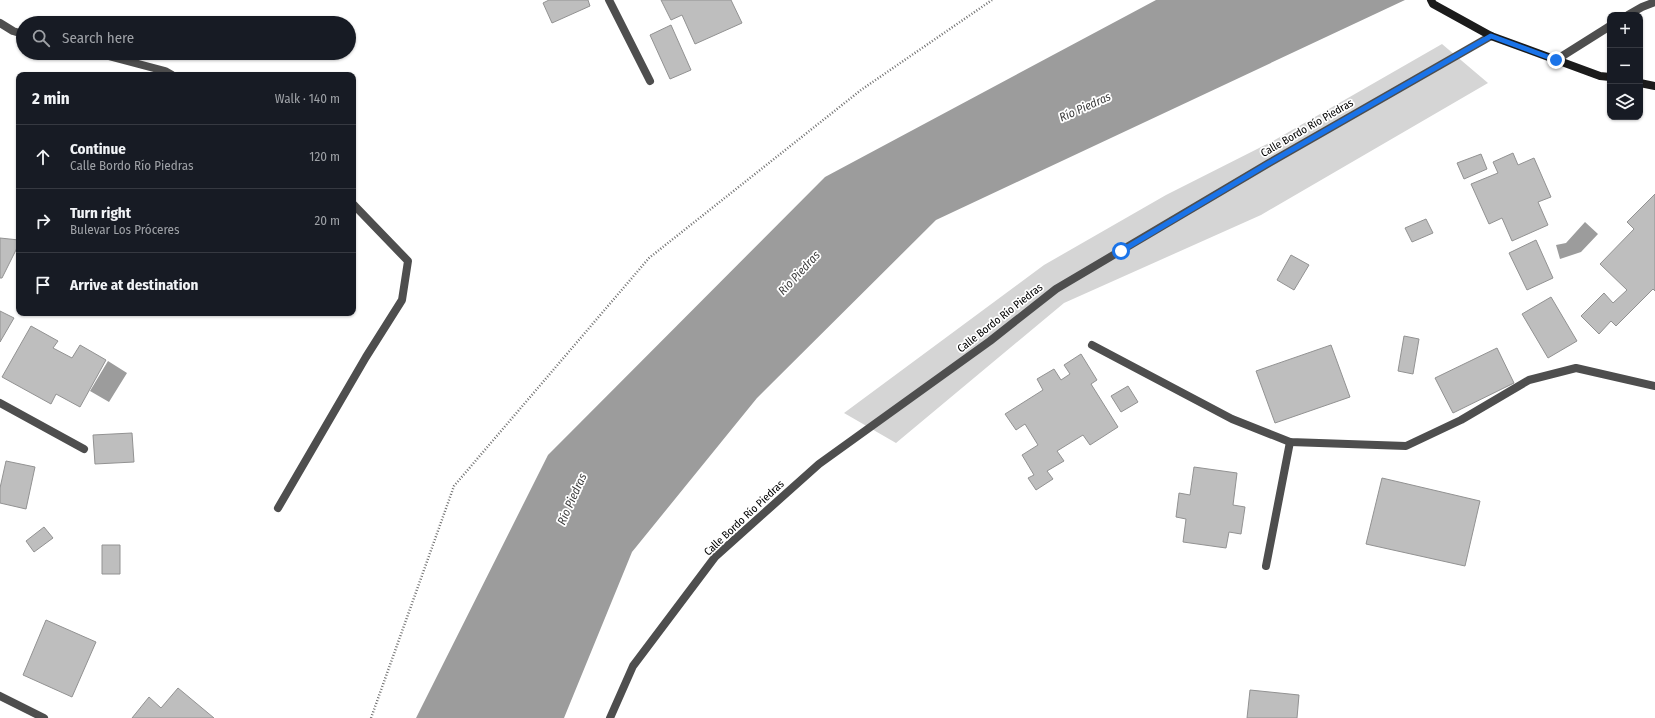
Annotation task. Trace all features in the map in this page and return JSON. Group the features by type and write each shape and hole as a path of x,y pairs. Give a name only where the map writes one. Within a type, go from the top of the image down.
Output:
{"street":[{"path":"609,0 650,81"},
{"path":"1432,2 1491,36 1607,77"},
{"path":"1633,12 1655,2"},
{"path":"0,23 16,32"},
{"path":"1556,60 1607,28"},
{"name":"Calle Bordo Río Piedras","path":"610,718 633,666 715,557 819,464 990,341 1056,289 1269,163 1491,36"},
{"path":"123,60 167,72"},
{"path":"1643,84 1655,86"},
{"path":"278,508 366,357 402,300 408,261 356,207"},
{"path":"1092,345 1232,419 1290,442 1406,446 1461,420 1529,380 1576,368 1655,386"},
{"path":"0,403 84,449"},
{"path":"1266,566 1290,442"},
{"path":"0,696 44,718"}],"path":[{"path":"372,718 454,486 649,258 861,90 992,0"}],"shaded area":[{"path":"1442,44 1488,83 1261,215 1064,303 896,443 844,413 1044,265 1166,195 1273,141"}],"water":[{"name":"Río Piedras","path":"1156,0 1405,0 936,220 757,398 632,552 564,718 416,718 548,455 825,177"},
{"path":"1585,222 1598,234 1581,252 1560,259 1556,245 1566,243"},
{"path":"108,361 127,373 109,402 90,391"}],"building":[{"path":"549,0 588,0 590,6 552,23 543,3"},
{"path":"661,0 731,0 742,23 695,44 682,15 671,20"},
{"path":"671,25 691,70 670,79 650,35"},
{"path":"1513,153 1518,165 1534,158 1551,197 1538,202 1548,225 1512,241 1502,218 1489,224 1471,184 1498,173 1493,162"},
{"path":"1481,154 1487,169 1464,179 1457,163"},
{"path":"1655,194 1655,291 1653,289 1616,326 1611,321 1599,334 1581,316 1604,293 1613,303 1627,290 1600,264 1634,229 1627,222"},
{"path":"1426,219 1433,233 1412,242 1405,228"},
{"path":"0,238 16,240 16,250 2,278 0,278"},
{"path":"1536,240 1553,278 1527,290 1509,253"},
{"path":"1291,255 1309,265 1294,290 1277,280"},
{"path":"1551,297 1577,341 1548,358 1522,314"},
{"path":"0,311 14,318 0,342"},
{"path":"31,326 58,341 53,348 72,358 80,345 106,360 80,407 56,394 51,404 2,377"},
{"path":"1404,336 1419,339 1413,374 1398,371"},
{"path":"1331,345 1350,397 1275,423 1256,371"},
{"path":"1497,348 1514,383 1453,413 1435,378"},
{"path":"1081,354 1097,380 1091,384 1118,427 1090,445 1083,435 1057,451 1064,461 1047,471 1053,479 1036,490 1028,478 1034,475 1022,455 1038,445 1025,424 1016,430 1005,414 1043,390 1037,379 1054,369 1061,380 1070,374 1064,365"},
{"path":"1128,386 1138,402 1121,412 1111,396"},
{"path":"132,433 134,462 95,464 93,435"},
{"path":"6,461 35,467 26,509 0,503 0,488"},
{"path":"1194,467 1237,473 1233,505 1245,507 1241,534 1229,532 1226,548 1183,542 1186,519 1176,517 1179,493 1190,495"},
{"path":"1382,478 1480,501 1465,566 1366,544"},
{"path":"44,527 53,538 34,552 26,541"},
{"path":"102,545 120,545 120,574 102,574"},
{"path":"46,620 96,642 72,697 23,675"},
{"path":"178,688 214,718 132,718 149,697 161,708"},
{"path":"1250,690 1299,695 1297,718 1247,718"}],"route":[{"path":"1121,251 1269,163 1491,36 1556,60"}]}
